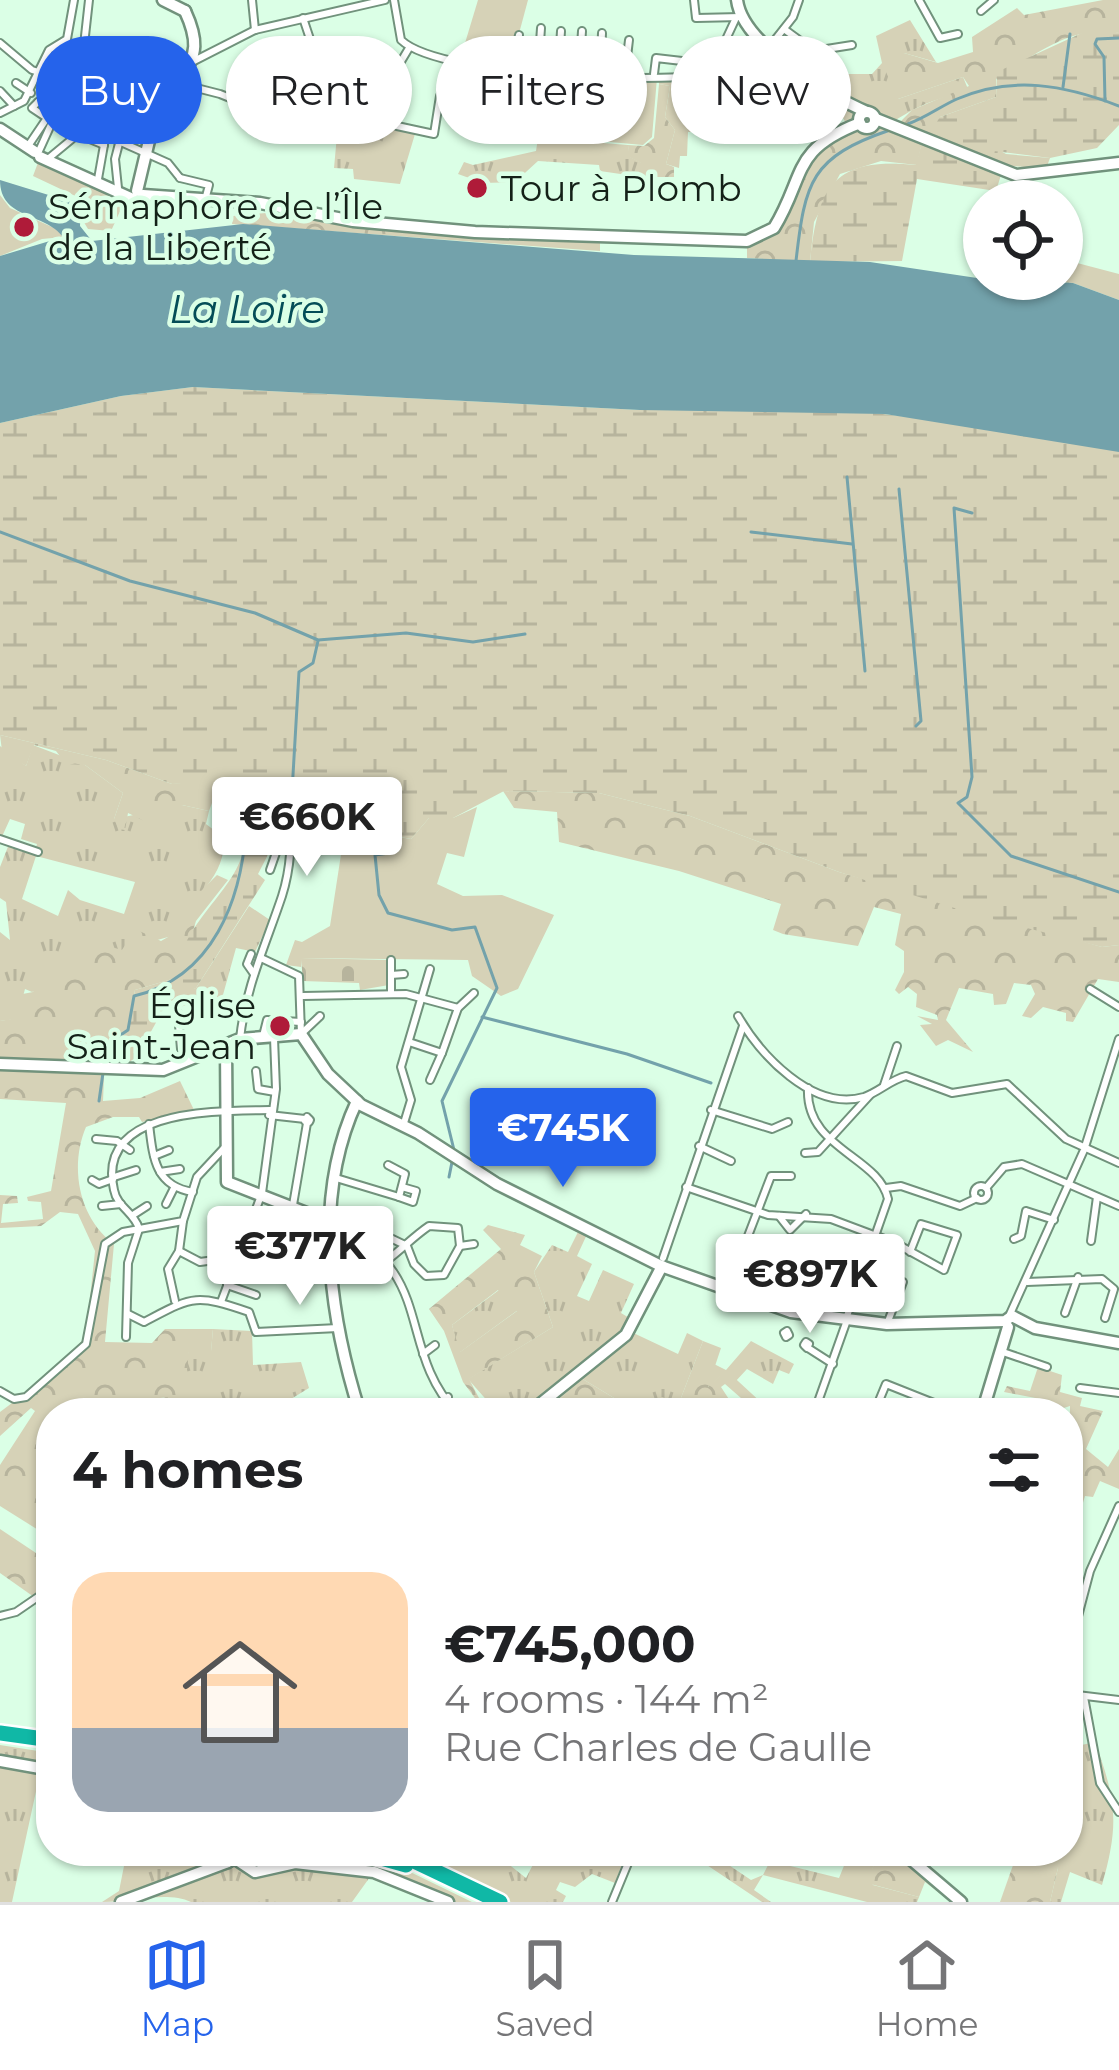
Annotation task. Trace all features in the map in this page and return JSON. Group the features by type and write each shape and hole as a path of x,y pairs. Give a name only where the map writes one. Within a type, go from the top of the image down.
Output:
{"highway":[{"path":"0,1736 36,1742"},
{"path":"408,1866 500,1902"},
{"path":"422,1866 483,1898"},
{"path":"439,1866 483,1898"}],"main road":[{"path":"163,0 189,6 195,36"},
{"path":"737,0 738,19 757,36"},
{"path":"851,107 867,119 1021,176 1119,163"},
{"path":"0,129 38,152 138,196 475,232 747,242 774,228 794,176 812,151 867,119"},
{"path":"138,196 149,144"},
{"path":"38,152 138,196 259,207"},
{"path":"0,1064 163,1070 232,1044 302,1028 326,1071 357,1101 548,1210 770,1307 887,1324 1011,1320 1119,1343"},
{"path":"232,1044 221,1152 227,1182 332,1225"},
{"path":"357,1101 342,1136 329,1280 357,1398"},
{"path":"547,1398 626,1334 663,1262"},
{"path":"986,1398 1011,1320"},
{"path":"0,1760 36,1767"},
{"path":"121,1902 209,1866"},
{"path":"247,1866 256,1871 280,1866"},
{"path":"321,1866 374,1872 448,1902"},
{"path":"919,1866 961,1902"}],"street":[{"path":"68,36 74,0"},
{"path":"85,36 88,0"},
{"path":"252,0 255,30"},
{"path":"202,57 255,30 385,0"},
{"path":"394,0 398,36"},
{"path":"694,0 696,18 718,23 738,19"},
{"path":"779,36 799,0"},
{"path":"919,0 941,39 954,36"},
{"path":"981,11 994,0"},
{"path":"303,17 309,36"},
{"path":"730,36 738,19"},
{"path":"540,36 541,28"},
{"path":"784,29 814,51 852,45"},
{"path":"561,31 561,36"},
{"path":"582,31 582,36"},
{"path":"0,44 36,71"},
{"path":"654,74 656,58 671,61"},
{"path":"647,74 671,73"},
{"path":"0,113 30,94 36,80"},
{"path":"16,82 47,118 38,152"},
{"path":"0,92 14,106"},
{"path":"412,130 433,135 436,118"},
{"path":"38,152 42,144"},
{"path":"38,152 54,144"},
{"path":"94,144 115,159"},
{"path":"98,178 104,150 112,144"},
{"path":"117,144 118,188"},
{"path":"126,144 168,164 181,178 208,185 205,201"},
{"path":"177,198 181,178"},
{"path":"178,1013 182,1051 232,1044 290,857 291,798 270,870"},
{"path":"233,824 260,830 278,847"},
{"path":"0,839 38,852"},
{"path":"251,954 247,964 254,974"},
{"path":"261,958 297,973 303,996 302,1028"},
{"path":"391,960 391,994"},
{"path":"403,1126 411,1105 401,1067 430,969"},
{"path":"391,974 404,974"},
{"path":"1090,989 1119,1007"},
{"path":"430,1080 458,1008 474,993"},
{"path":"303,996 391,994 458,1008"},
{"path":"302,1028 320,1016"},
{"path":"738,1016 794,1081 839,1100 870,1095"},
{"path":"663,1262 743,1026"},
{"path":"220,1302 260,1198 275,1092 269,1035"},
{"path":"1011,1320 1084,1150 1119,1039"},
{"path":"409,1042 442,1053"},
{"path":"884,1085 897,1046"},
{"path":"256,1071 258,1089 275,1092"},
{"path":"805,1154 818,1152 870,1095 906,1076 952,1093 1013,1086 1056,1130 1084,1150 1119,1163"},
{"path":"808,1088 812,1111 830,1140 886,1188 888,1203 820,1398"},
{"path":"712,1110 772,1129 788,1122"},
{"path":"126,1337 127,1268 139,1229 134,1215 121,1204 113,1178 122,1144 149,1124 225,1111 306,1121 292,1209"},
{"path":"149,1124 159,1172 174,1188 193,1192"},
{"path":"96,1139 130,1150"},
{"path":"699,1146 731,1161"},
{"path":"154,1156 170,1150"},
{"path":"175,1301 168,1269 179,1251 182,1221 193,1192 221,1152"},
{"path":"886,1188 902,1186 960,1206 977,1198 976,1188 986,1188 1004,1168 1016,1163 1119,1206"},
{"path":"336,1178 401,1192 405,1174 388,1166"},
{"path":"159,1172 180,1169"},
{"path":"92,1180 99,1184 136,1170"},
{"path":"748,1236 761,1214 771,1176 790,1176"},
{"path":"686,1187 761,1214 806,1214 877,1236 944,1270 957,1235 922,1225 910,1252"},
{"path":"166,1204 174,1188"},
{"path":"1091,1240 1097,1197"},
{"path":"102,1206 121,1204"},
{"path":"134,1215 147,1206"},
{"path":"1015,1239 1021,1236 1027,1210 1054,1220"},
{"path":"779,1216 790,1230 806,1214"},
{"path":"0,1391 14,1399 26,1397 82,1349 99,1295 105,1244 118,1234 182,1221"},
{"path":"382,1234 407,1246 414,1264 426,1276 444,1275 460,1246 453,1223 430,1226 407,1246 386,1261"},
{"path":"332,1225 386,1261 403,1280 431,1378 447,1398"},
{"path":"460,1246 474,1244"},
{"path":"179,1251 200,1262 236,1257"},
{"path":"1026,1282 1078,1277 1112,1284 1105,1318"},
{"path":"1065,1313 1078,1277"},
{"path":"887,1324 903,1282"},
{"path":"227,1285 256,1295"},
{"path":"128,1314 144,1322 175,1301 200,1297 249,1312 254,1331 341,1328"},
{"path":"784,1333 833,1364"},
{"path":"423,1354 434,1345"},
{"path":"1000,1351 1047,1367"},
{"path":"879,1398 883,1384 919,1398"},
{"path":"1080,1388 1119,1393"},
{"path":"1083,1598 1119,1506"},
{"path":"0,1616 36,1598"},
{"path":"1119,1700 1084,1697 1100,1783 1119,1812"},
{"path":"612,1902 627,1866"}],"green space":[{"path":"478,0 528,0 518,36 467,36"},
{"path":"1119,0 1119,33 1086,33 1055,43 996,79 996,97 940,117 1006,154 1050,158 1046,169 1001,165 899,123 912,110 969,86 963,77 898,99 882,63 904,53 938,63 973,52 972,37 1017,8 1024,15"},
{"path":"910,20 936,62 904,53 898,99 963,77 968,89 870,130 851,129 851,74 872,74 882,63 876,36"},
{"path":"1097,26 1119,33 1119,125 1097,148 1050,158 970,148 933,128 940,117 996,97 997,72"},
{"path":"659,77 671,77 671,125 665,117 670,86 659,84"},
{"path":"657,78 652,137 647,141 647,79"},
{"path":"659,84 670,86 665,117 671,125 671,144 666,164 674,167 674,177 641,177 641,163 629,157 628,145 644,146 654,138"},
{"path":"856,126 865,132 883,127 922,142 917,165 881,161 840,174 814,222 810,262 747,258 747,243 768,236 808,159 830,144 851,144 851,129"},
{"path":"922,142 1001,175 999,180 963,180 963,186 917,179 902,261 810,262 818,213 835,182 866,166 916,165"},
{"path":"336,144 412,144 400,184 354,179 353,169 334,168"},
{"path":"537,144 628,145 630,157 642,163 641,177 600,171 599,165 538,161 515,182 483,183 458,174 464,162 473,165 536,151"},
{"path":"671,144 688,144 679,168 666,164"},
{"path":"39,160 126,198 111,231 88,229 82,219 86,201 33,176"},
{"path":"0,195 10,208 61,231 63,237 42,239 0,256"},
{"path":"268,202 420,222 420,229 600,238 600,251 232,224 233,216 266,213"},
{"path":"1083,265 1119,274 1119,300 1083,287"},
{"path":"193,387 640,410 775,402 1017,429 1119,449 1119,945 1102,947 980,916 839,872 690,816 599,793 504,791 453,818 429,818 411,839 391,835 367,811 329,807 317,792 287,794 281,842 251,822 257,810 226,804 219,781 208,791 198,783 172,784 106,760 0,735 0,423 121,396"},
{"path":"0,735 106,760 172,784 219,779 226,804 212,803 209,811 182,805 169,833 128,813 125,830 119,829 114,819 123,793 85,765 66,764 56,751 34,745 26,766 2,751"},
{"path":"33,745 85,765 123,793 114,819 182,805 209,811 206,824 223,837 223,851 213,877 168,937 122,950 32,992 25,989 17,1019 0,1021 0,932 10,940 6,902 0,898 0,867 9,844 34,854 37,844 21,839 25,824 10,819 0,841 0,746 26,766","holes":["36,856 135,882 124,914 80,900 68,890 58,916 22,899"]},
{"path":"503,791 599,793 690,816 839,872 1102,947 1119,945 1119,982 1098,979 1073,1022 1066,1021 1066,1013 1043,1007 1031,1018 1022,1016 1035,994 1031,985 1014,983 1006,1004 994,1005 993,994 959,988 946,1020 973,1052 948,1040 936,1046 920,1025 932,1024 917,1016 938,1020 937,1015 916,1007 917,994 908,987 899,994 895,990 904,972 904,951 895,945 901,914 874,907 858,946 783,934 773,930 781,904 679,871 559,842 557,812 514,808"},
{"path":"477,807 464,857 447,853 437,884 463,896 502,895 554,915 518,989 501,996 472,976 468,960 302,958 301,967 286,965 295,940 302,942 330,926 342,848 320,841 325,821 315,822 318,811 366,814 388,835 411,839 429,818 453,818"},
{"path":"243,829 259,831 273,845 258,874 265,880 196,988 169,999 137,1057 129,1062 105,1054 128,1029 135,990 179,977 189,937 237,867 244,848"},
{"path":"217,875 228,880 196,921 179,977 135,990 128,1030 105,1054 103,1101 140,1098 180,1081 194,1110 142,1122 139,1117 113,1117 86,1127 78,1175 92,1221 114,1244 105,1342 152,1343 165,1329 213,1329 211,1352 189,1352 184,1396 36,1398 36,1529 0,1506 0,1465 35,1411 31,1408 0,1436 0,1412 60,1367 86,1336 95,1251 78,1214 60,1212 41,1226 0,1228 0,1195 17,1196 18,1203 3,1204 1,1223 43,1219 41,1202 27,1197 51,1191 66,1103 0,1099 0,1021 17,1018 12,996 33,992 41,976 52,980 76,937 122,950 135,929 161,941 168,937 171,910 183,909"},
{"path":"249,906 270,920 255,952 236,948 221,1002 165,1008 174,993 196,988"},
{"path":"301,958 388,960 389,985 360,990 359,983 303,981"},
{"path":"488,1225 525,1235 520,1245 542,1256 534,1272 553,1327 469,1379 479,1398 475,1398 429,1309 501,1249 483,1230","holes":["498,1290 517,1311 460,1352 452,1325"]},
{"path":"581,1226 589,1230 577,1256 592,1264 577,1296 589,1301 603,1270 634,1284 621,1313 631,1319 625,1329 678,1354 687,1333 703,1341 681,1398 614,1398 581,1378 560,1398 485,1398 468,1379 553,1327 534,1272 552,1245 568,1252"},
{"path":"499,1290 518,1310 459,1353 452,1325"},
{"path":"213,1329 252,1331 253,1365 301,1362 309,1388 293,1398 164,1398 189,1352 211,1351"},
{"path":"703,1341 721,1348 708,1387 726,1370 756,1398 741,1398 725,1384 721,1387 728,1398 681,1398"},
{"path":"751,1341 794,1364 789,1374 779,1370 773,1384 747,1369 735,1382 726,1371 709,1387 705,1383 714,1364 726,1370"},
{"path":"1038,1367 1062,1375 1060,1392 1082,1398 1004,1392 1007,1386 1030,1391"},
{"path":"581,1378 614,1398 560,1398"},
{"path":"1083,1407 1103,1411 1086,1449 1108,1467 1119,1449 1119,1489 1100,1481 1093,1497 1085,1496 1083,1503"},
{"path":"0,1529 36,1553 36,1596 0,1573"},
{"path":"1095,1742 1113,1813 1102,1885 1070,1872 1061,1902 1050,1902 1058,1868 1083,1866 1083,1745"},
{"path":"0,1745 36,1751 36,1791 12,1902 0,1902"},
{"path":"124,1866 398,1866 472,1902 436,1902 370,1877 352,1902 191,1902 160,1897 102,1902 119,1891"},
{"path":"445,1866 511,1866 526,1878 532,1866 621,1866 615,1883 592,1874 575,1887 560,1882 556,1890 566,1896 563,1902 511,1902"},
{"path":"708,1866 730,1866 751,1880 763,1875 754,1890 771,1902 762,1902"},
{"path":"768,1866 790,1866 839,1878 844,1866 862,1866 873,1885 919,1897 917,1902 867,1902 763,1875"},
{"path":"861,1866 912,1866 951,1896 951,1902 925,1882 919,1897 859,1881"},
{"path":"1013,1866 1058,1866 1050,1902 1000,1902"}],"water":[{"name":"La Loire","path":"0,180 81,205 80,226 92,241 243,224 634,255 870,262 963,276 963,300 1083,300 1083,287 1119,300 1119,452 885,414 640,410 193,387 121,396 0,423 0,256 63,237 15,209 2,193"}],"waterway":[{"path":"1063,87 1070,34"},
{"path":"1105,101 1104,57 1095,44 1097,39 1119,38"},
{"path":"908,124 957,99 1018,85 1059,88 1119,106"},
{"path":"796,261 803,211 817,176 843,151 890,130"},
{"path":"847,477 865,671"},
{"path":"899,489 921,721 916,726"},
{"path":"972,513 954,508 972,777 967,797 958,803 1011,856 1119,892"},
{"path":"0,532 130,581 255,613 318,640 406,633 473,642 525,634"},
{"path":"751,532 852,544"},
{"path":"292,792 299,672 313,663 318,641"},
{"path":"282,829 289,792"},
{"path":"391,827 389,853 375,855 379,895 388,913 452,930 475,927 497,988 442,1101 454,1150"},
{"path":"104,1062 113,1040 128,1030 134,996 185,972 218,932 238,882 246,830"},
{"path":"265,837 274,847"},
{"path":"482,1017 627,1054 711,1083"},
{"path":"99,1101 103,1073"},
{"path":"449,1177 452,1162"}],"place":[{"name":"Tour à Plomb","path":"477,188"},
{"name":"Sémaphore de l’Île de la Liberté","path":"24,227"},
{"name":"Église Saint-Jean","path":"280,1026"}]}
